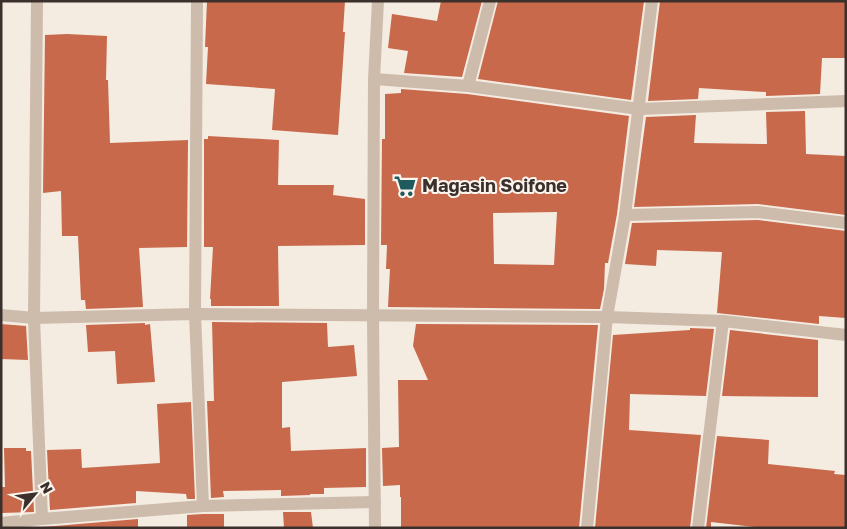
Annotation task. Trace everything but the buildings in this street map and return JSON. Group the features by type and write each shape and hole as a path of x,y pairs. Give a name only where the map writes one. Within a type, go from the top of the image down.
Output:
{"street":[{"path":"36,1 34,318 42,519"},
{"path":"197,1 195,314 202,506"},
{"path":"375,528 373,316 374,79 378,1"},
{"path":"468,86 490,1"},
{"path":"587,528 607,318 625,215 652,1"},
{"path":"374,79 468,86 639,109 846,101"},
{"path":"625,215 758,212 846,224"},
{"path":"1,315 34,318 195,314 607,318 723,321 846,335"},
{"path":"698,528 723,321"},
{"path":"1,524 202,506 375,502"}],"place":[{"name":"Magasin Soifone","path":"405,186"}]}
